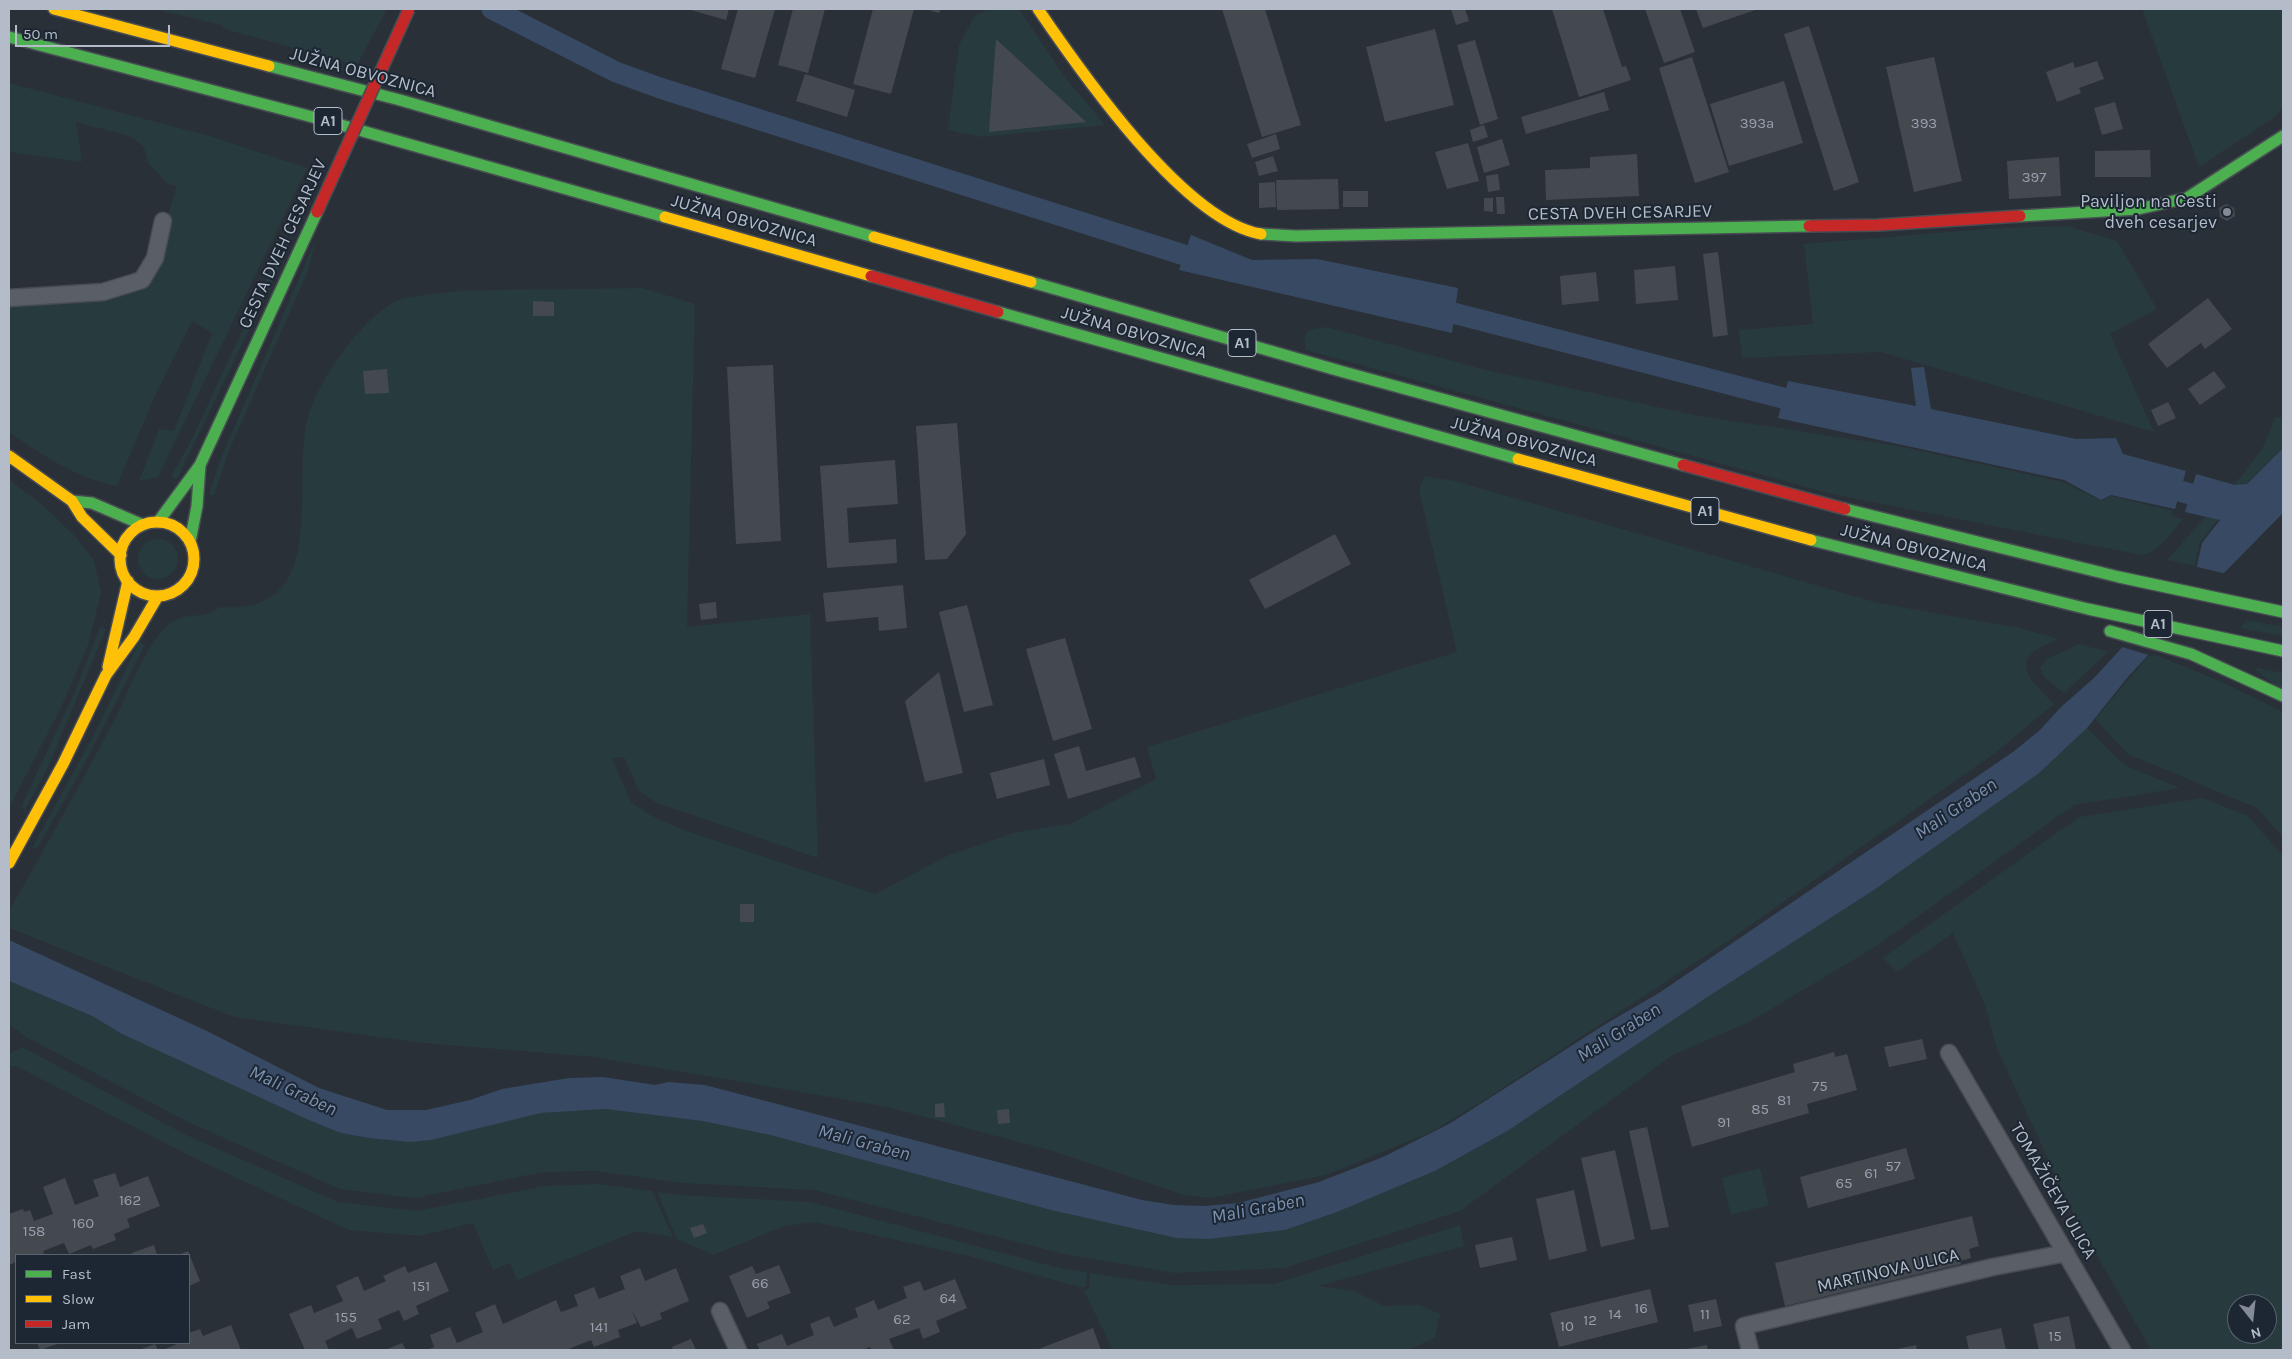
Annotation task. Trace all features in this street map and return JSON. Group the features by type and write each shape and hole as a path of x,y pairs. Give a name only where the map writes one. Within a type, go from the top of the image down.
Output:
{"main road":[{"name":"JUŽNA OBVOZNICA","path":"54,9 409,103 1359,377 1831,506 2119,577 2283,612"},
{"name":"CESTA DVEH CESARJEV","path":"158,522 175,496 200,465 409,9"},
{"name":"CESTA DVEH CESARJEV","path":"1038,9 1075,64 1147,153 1206,207 1244,230 1263,234 1315,236 1878,225 2138,209 2188,198 2283,136"},
{"name":"JUŽNA OBVOZNICA","path":"9,37 320,119 1324,406 1790,534 2088,609 2283,651"},
{"path":"9,456 72,501 82,517 121,555"},
{"name":"CESTA DVEH CESARJEV","path":"190,542 197,506 200,465"},
{"path":"72,501 92,503 143,525"},
{"path":"158,522 166,523 180,530 190,542 194,558 191,574 187,581 174,592 158,596 138,590 128,581 121,564 121,555 125,540 130,534 143,525 158,522"},
{"path":"106,675 128,581"},
{"path":"9,863 63,764 106,675 134,637 158,596"},
{"path":"2088,609 2097,621 2110,631 2191,654 2283,696"}],"street":[{"path":"9,298 103,292 142,280 155,258 163,221"},
{"name":"TOMAŽIČEVA ULICA","path":"1949,1053 2122,1350"},
{"name":"MARTINOVA ULICA","path":"1750,1350 1744,1326 1993,1267 2066,1254"},
{"path":"720,1310 738,1350"}],"green space":[{"path":"154,9 387,9 358,63 351,61 348,63 224,29 221,25"},
{"path":"988,9 1019,9 1064,76 1105,125 982,137 948,130 959,45 974,17"},
{"path":"2142,9 2283,9 2283,106 2276,116 2199,167"},
{"path":"9,83 213,137 307,168 158,477 139,481 159,429 174,431 212,333 192,321 154,398 117,486 88,477 60,465 9,432 9,302 86,300 152,266 177,186 168,184 148,163 144,147 130,136 76,122 82,162 9,152"},
{"path":"2067,226 2117,241 2157,309 2110,334 2154,432 1881,352 1742,358 1739,330 1813,324 1804,244 1998,228"},
{"path":"294,232 177,479 171,477 192,439 277,256"},
{"path":"316,239 308,271 228,453 214,496 209,494 221,458"},
{"path":"642,288 695,304 687,627 810,614 818,858 657,803 639,791 624,757 612,758 631,802 650,815 681,829 875,894 949,855 1017,832 1070,824 1156,779 1147,747 1457,652 1419,490 1424,476 1455,481 1878,603 2019,628 2059,639 2035,651 2028,657 2026,664 2031,679 2054,704 1995,753 1725,943 1486,1099 1431,1132 1326,1175 1209,1198 1184,1195 1056,1152 888,1107 595,1057 423,1043 234,1017 9,928 9,911 114,721 144,658 159,635 174,620 180,618 207,614 220,607 254,605 278,592 292,571 299,545 302,515 303,453 306,426 311,409 329,372 356,335 386,307 408,297 479,290"},
{"path":"1326,327 1486,370 1699,416 1898,446 2063,482 2101,501 2111,496 2173,511 2172,516 2183,519 2159,546 2147,554 2141,555 1832,494 1306,350 1304,337 1309,330"},
{"path":"2283,417 2283,448 2247,483 2199,544 2195,566 2167,560 2243,474 2263,447 2275,418"},
{"path":"9,480 45,507 74,535 94,560 101,593 88,645 60,710 9,808"},
{"path":"158,539 172,545 178,559 172,573 158,579 144,573 138,559 144,545"},
{"path":"2247,620 2283,627 2283,636 2240,628"},
{"path":"100,627 106,629 48,767 24,812 22,805 74,694"},
{"path":"139,642 145,645 83,767 38,847 31,850 93,736"},
{"path":"2079,644 2108,652 2064,693 2043,676 2040,667 2049,658"},
{"path":"2151,653 2222,682 2283,712 2283,837 2257,808 2128,754 2095,719"},
{"path":"2258,668 2283,673 2283,691 2254,669"},
{"path":"2087,728 2124,765 2180,788 2074,805 1875,947 1751,1021 1671,1056 1460,1211 1284,1268 1175,1273 1064,1254 814,1190 683,1183 597,1171 543,1172 415,1198 340,1189 190,1123 26,1037 9,1024 9,981 92,1016 122,1034 341,1133 464,1132 541,1113 605,1109 702,1121 770,1135 1051,1210 1176,1238 1285,1230 1337,1212 1435,1171 1509,1130 1706,998 1874,890 2038,774"},
{"path":"2203,798 2248,816 2283,856 2283,1350 2151,1350 2075,1217 1997,1049 1985,1005 1953,933 1897,972 1883,958 2079,817"},
{"path":"22,1047 184,1134 338,1202 417,1211 545,1186 597,1184 652,1191 673,1237 634,1232 517,1280 510,1263 493,1270 473,1223 420,1236 349,1230 198,1160 16,1066 9,1066 9,1054"},
{"path":"1760,1168 1769,1205 1731,1215 1722,1178"},
{"path":"657,1192 679,1195 810,1202 1063,1269 1087,1272 1086,1286 1083,1288 969,1256 815,1222 784,1226 713,1255 677,1239"},
{"path":"1460,1225 1464,1246 1318,1286 1354,1291 1384,1306 1420,1305 1440,1314 1435,1338 1407,1350 1113,1350 1084,1291 1089,1288 1090,1273 1172,1285 1274,1284"}],"water":[{"path":"1191,235 1252,260 1317,259 1458,288 1452,333 1179,270"},
{"path":"1924,367 1931,409 2076,439 2116,438 2123,454 2186,471 2175,509 2111,495 2101,500 2064,480 1778,418 1788,381 1916,406 1911,368"},
{"name":"Mali Graben","path":"2283,448 2283,513 2225,572 2127,678 2087,728 2038,774 1874,890 1706,998 1509,1130 1435,1171 1337,1212 1285,1230 1209,1239 1176,1238 1051,1210 770,1135 702,1121 605,1109 541,1113 431,1140 411,1142 341,1133 122,1034 92,1016 9,981 9,940 207,1031 319,1088 387,1110 426,1110 470,1100 502,1089 569,1078 603,1077 655,1085 668,1082 705,1085 1142,1200 1174,1205 1204,1206 1238,1203 1319,1182 1383,1157 1449,1124 1604,1025 1659,993 2013,752 2040,730 2061,707 2094,678 2197,566 2202,543 2220,520 2185,512 2196,474 2235,485 2247,484"}],"pier":[{"path":"2193,566 2227,574 2152,656 2119,646"}],"building":[{"path":"687,9 729,9 726,20"},
{"path":"738,9 775,9 755,78 721,69"},
{"path":"793,9 825,9 808,73 778,65"},
{"path":"873,9 914,9 891,94 853,84"},
{"path":"925,9 941,9 939,13"},
{"path":"1222,9 1265,9 1301,125 1262,137"},
{"path":"1451,9 1465,9 1469,21 1456,25"},
{"path":"1552,9 1603,9 1622,67 1626,66 1631,80 1579,97"},
{"path":"1645,9 1680,9 1695,52 1664,63"},
{"path":"1696,9 1758,9 1703,28"},
{"path":"1809,26 1859,182 1834,191 1784,34"},
{"path":"1435,29 1454,105 1385,122 1366,47"},
{"path":"996,39 1086,122 989,132"},
{"path":"1475,40 1498,119 1480,125 1457,45"},
{"path":"1692,57 1729,172 1695,183 1659,68"},
{"path":"1934,57 1962,181 1914,192 1886,67"},
{"path":"2097,61 2104,79 2079,88 2081,93 2057,102 2046,72 2073,62 2075,68"},
{"path":"805,74 855,90 847,117 796,101"},
{"path":"1784,81 1803,143 1729,166 1710,104"},
{"path":"1604,92 1609,110 1526,134 1521,117"},
{"path":"2115,102 2123,129 2102,135 2094,108"},
{"path":"1484,125 1488,137 1473,142 1470,130"},
{"path":"1276,134 1280,149 1252,158 1247,144"},
{"path":"1502,139 1510,165 1484,173 1477,147"},
{"path":"1468,143 1479,181 1447,189 1435,152"},
{"path":"2150,150 2151,177 2095,177 2095,151"},
{"path":"1637,154 1639,196 1546,200 1545,170 1590,168 1590,157"},
{"path":"1273,156 1278,171 1259,176 1255,162"},
{"path":"2059,157 2061,196 2009,199 2007,161"},
{"path":"1498,174 1500,190 1488,192 1486,176"},
{"path":"1338,179 1339,209 1277,210 1276,180"},
{"path":"1275,182 1276,207 1259,208 1259,183"},
{"path":"1343,191 1368,191 1368,207 1343,207"},
{"path":"1496,197 1504,197 1505,214 1497,214"},
{"path":"1484,198 1493,198 1493,212 1484,211"},
{"name":"Paviljon na Cesti dveh cesarjev","path":"2226,204 2234,208 2235,216 2227,221 2220,217 2219,208"},
{"path":"1718,252 1728,335 1713,337 1703,254"},
{"path":"1675,266 1678,300 1636,304 1634,270"},
{"path":"1596,272 1599,301 1562,305 1560,276"},
{"path":"2208,298 2232,329 2205,349 2201,343 2167,368 2148,344"},
{"path":"533,301 554,302 554,316 533,316"},
{"path":"773,365 781,541 736,544 727,367"},
{"path":"387,369 389,393 365,394 363,371"},
{"path":"2214,371 2226,387 2200,405 2188,389"},
{"path":"2168,402 2176,418 2158,426 2151,410"},
{"path":"957,423 966,534 947,559 925,560 916,426"},
{"path":"895,460 898,504 847,508 849,543 896,539 897,563 827,568 820,466"},
{"path":"1335,534 1351,564 1265,609 1249,580"},
{"path":"903,585 907,628 879,631 878,617 826,622 823,593"},
{"path":"716,602 717,618 701,620 699,604"},
{"path":"967,605 993,705 964,712 939,612"},
{"path":"1065,638 1092,729 1053,741 1026,649"},
{"path":"939,672 963,773 925,782 905,701"},
{"path":"1079,746 1086,771 1135,757 1141,777 1068,799 1054,754"},
{"path":"1044,759 1050,785 997,799 990,773"},
{"path":"740,904 754,904 754,922 740,922"},
{"path":"1922,1039 1927,1059 1889,1067 1884,1047"},
{"path":"1834,1052 1835,1057 1847,1054 1857,1090 1807,1104 1809,1113 1692,1147 1681,1106 1795,1072 1793,1064"},
{"path":"944,1103 945,1117 935,1117 935,1104"},
{"path":"1009,1109 1010,1123 998,1124 997,1110"},
{"path":"1647,1127 1669,1227 1651,1230 1629,1131"},
{"path":"1906,1148 1915,1179 1808,1208 1800,1177"},
{"path":"1615,1150 1635,1239 1601,1247 1581,1158"},
{"path":"115,1173 120,1187 148,1176 160,1206 127,1219 130,1227 114,1234 116,1240 93,1249 91,1245 69,1254 64,1243 43,1251 44,1254 15,1254 15,1262 9,1265 9,1214 23,1209 24,1212 30,1210 34,1221 53,1214 43,1187 65,1178 75,1205 99,1196 93,1180"},
{"path":"1574,1190 1587,1251 1549,1260 1536,1199"},
{"path":"1972,1216 1979,1246 1969,1249 1971,1258 1960,1261 1961,1264 1785,1306 1775,1263"},
{"path":"703,1224 707,1233 694,1238 690,1228"},
{"path":"1512,1237 1517,1260 1480,1268 1475,1245"},
{"path":"154,1245 157,1254 132,1254"},
{"path":"190,1256 200,1281 190,1286"},
{"path":"436,1262 449,1291 416,1306 419,1314 404,1321 399,1310 378,1319 382,1329 357,1339 352,1328 325,1341 329,1350 305,1350 289,1314 311,1305 314,1313 343,1301 336,1286 358,1276 364,1291 386,1281 383,1276 405,1266 408,1273"},
{"path":"779,1265 791,1293 767,1302 770,1308 747,1318 729,1276 752,1266 756,1274"},
{"path":"640,1268 645,1281 676,1268 689,1301 660,1313 662,1319 641,1327 632,1311 637,1323 618,1330 620,1337 594,1347 591,1340 566,1350 426,1350 434,1347 430,1335 450,1327 457,1343 483,1332 475,1313 495,1304 503,1324 556,1300 561,1312 578,1306 574,1295 594,1287 599,1299 625,1289 620,1276"},
{"path":"955,1279 967,1308 936,1321 940,1332 923,1339 919,1328 889,1339 894,1350 872,1350 870,1347 862,1350 760,1350 757,1344 782,1334 787,1346 814,1335 810,1324 829,1316 834,1327 858,1317 855,1308 874,1300 878,1310 907,1298 903,1287 920,1281 924,1291"},
{"path":"1650,1289 1658,1322 1559,1347 1550,1313"},
{"path":"1716,1299 1722,1326 1694,1332 1688,1305"},
{"path":"2069,1316 2076,1350 2039,1350 2033,1324"},
{"path":"231,1325 241,1350 162,1350 177,1344 190,1344 190,1333 200,1329 203,1336"},
{"path":"1093,1328 1101,1350 1036,1350"},
{"path":"2001,1328 2006,1350 1969,1350 1966,1336"},
{"path":"691,1339 696,1350 673,1350 672,1347"},
{"path":"402,1343 406,1350 385,1350"},
{"path":"37,1344 57,1344 40,1350"},
{"path":"155,1344 158,1350 139,1350"},
{"path":"1707,1345 1708,1350 1686,1350 1686,1349"},
{"path":"1916,1345 1917,1350 1897,1350 1897,1349"}],"waterway":[{"path":"492,9 616,72 660,88 1184,255 1213,261"},
{"path":"1426,306 1810,405"},
{"path":"2154,484 2216,501"}],"traffic: fast":[{"path":"9,37 320,119 665,217"},
{"path":"269,66 400,100 874,237"},
{"path":"2020,216 2138,209 2187,198 2283,136"},
{"path":"158,522 200,465 317,212"},
{"path":"1261,234 1296,236 1809,226"},
{"path":"1031,282 1340,371 1683,465"},
{"path":"998,312 1518,459"},
{"path":"190,542 197,506 200,465"},
{"path":"72,501 92,503 143,525"},
{"path":"1845,509 2119,577 2283,612"},
{"path":"1811,540 2088,609 2283,651"},
{"path":"2110,631 2191,654 2283,696"}],"traffic: slow":[{"path":"54,9 269,66"},
{"path":"1038,9 1107,104 1168,174 1200,202 1231,223 1261,234"},
{"path":"665,217 871,276"},
{"path":"874,237 1031,282"},
{"path":"9,456 72,501 82,517 121,555"},
{"path":"1518,459 1811,540"},
{"path":"157,522 171,525 183,533 191,545 194,559 191,573 183,585 171,593 157,596 143,593 131,585 123,573 120,559 123,545 131,533 143,525 157,522"},
{"path":"108,667 128,581"},
{"path":"9,863 63,764 106,675 134,637 158,596"}],"traffic: jam":[{"path":"317,212 409,9"},
{"path":"1809,226 1878,225 2020,216"},
{"path":"871,276 998,312"},
{"path":"1683,465 1845,509"}],"place":[{"name":"Paviljon na Cesti dveh cesarjev","path":"2227,212"}]}
